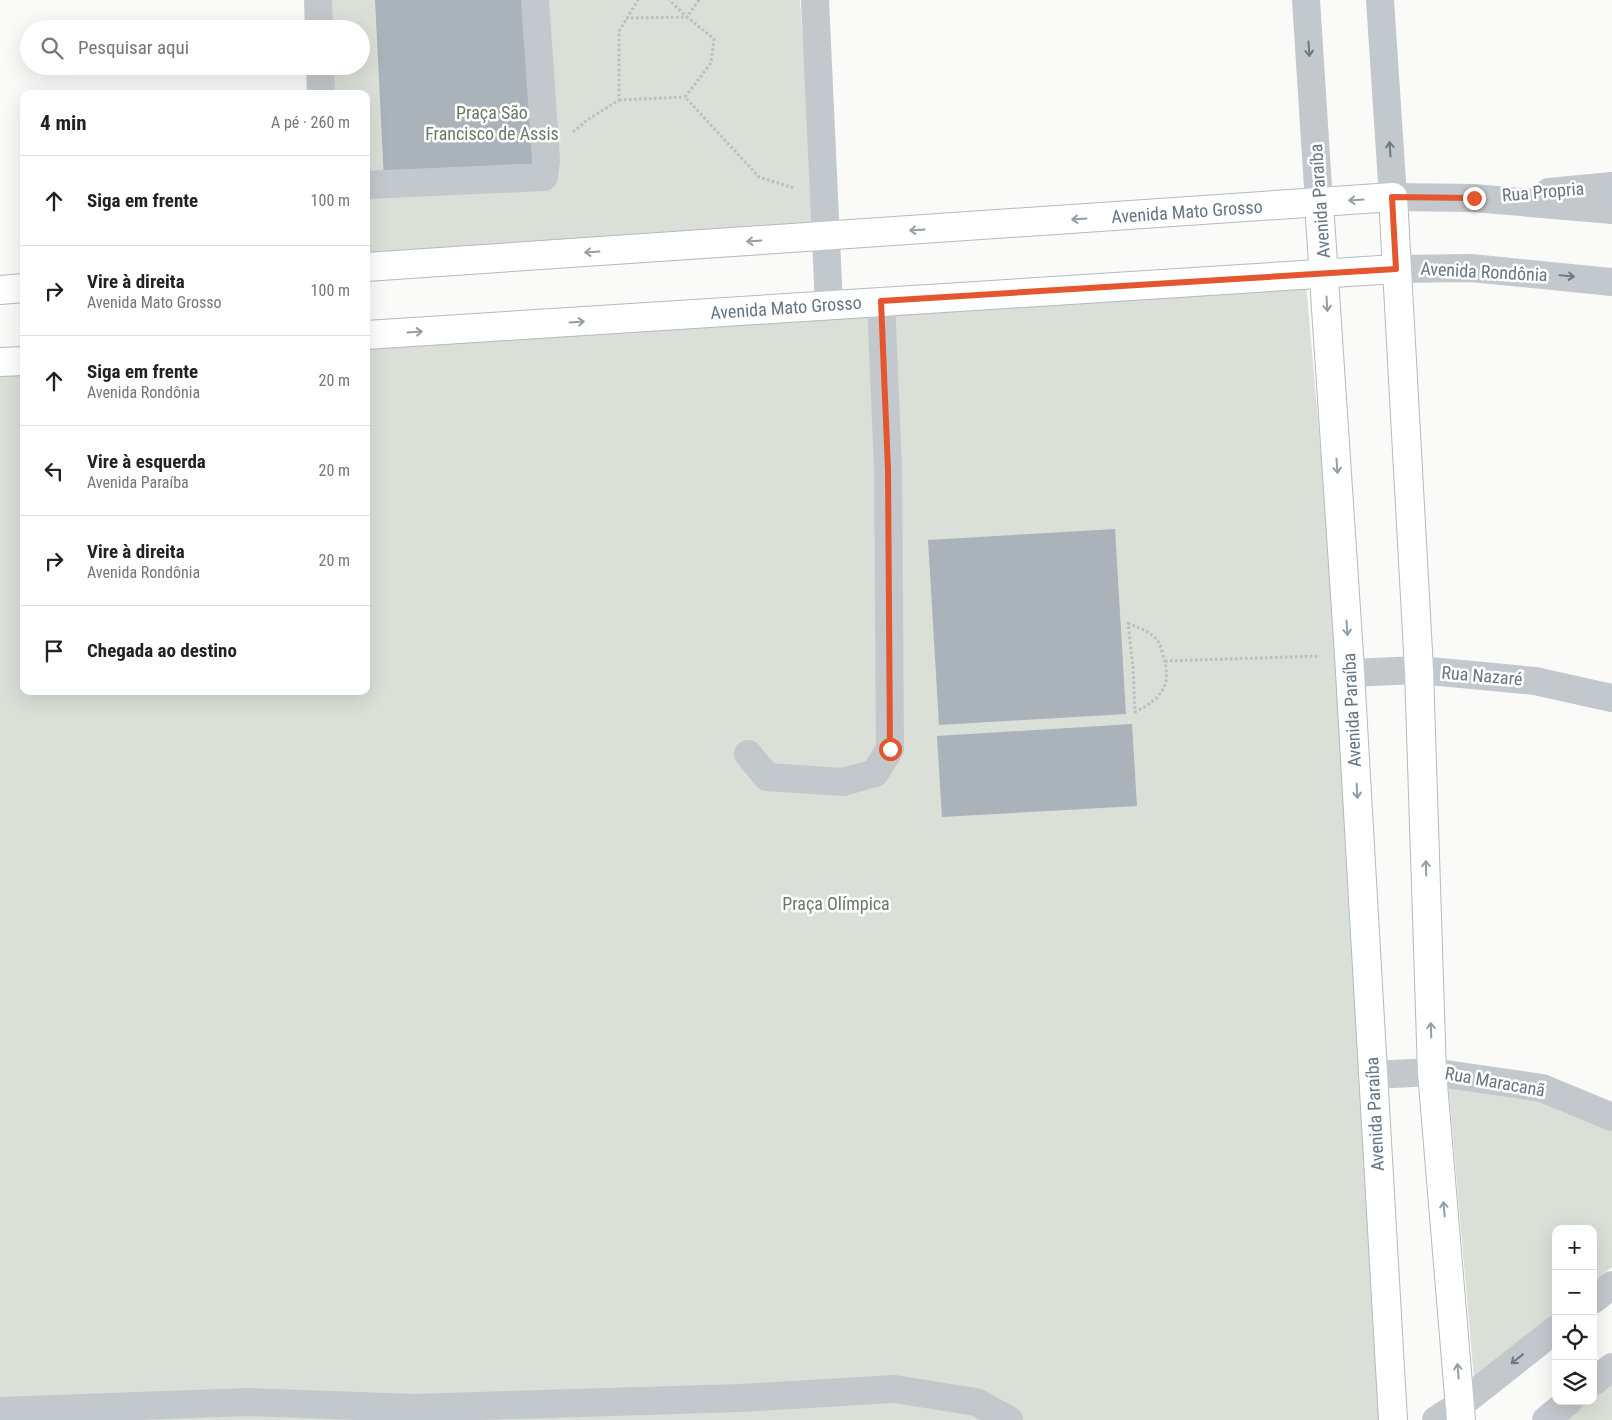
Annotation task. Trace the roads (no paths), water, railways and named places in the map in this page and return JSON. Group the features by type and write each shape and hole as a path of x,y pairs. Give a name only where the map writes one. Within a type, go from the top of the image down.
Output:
{"main road":[{"path":"1320,203 1392,197 1419,670 1432,1072 1461,1412"},
{"name":"Avenida Mato Grosso","path":"370,267 1320,203"},
{"name":"Avenida Paraíba","path":"1320,203 1393,1420"},
{"name":"Avenida Rondônia","path":"1325,272 1396,269"},
{"name":"Avenida Mato Grosso","path":"370,335 1325,272"},
{"path":"0,290 20,288"},
{"path":"0,362 20,361"}],"street":[{"path":"318,0 319,20"},
{"path":"370,185 544,176 546,160 535,0"},
{"path":"815,0 828,236 829,305"},
{"name":"Avenida Paraíba","path":"1306,0 1320,203"},
{"path":"1380,0 1392,197 1474,198 1612,210"},
{"path":"320,75 321,90"},
{"name":"Rua Propria","path":"1474,198 1612,186"},
{"name":"Avenida Rondônia","path":"1396,269 1471,268 1612,282"},
{"path":"748,754 767,777 843,782 875,773 890,749 888,450 881,301"},
{"name":"Rua Nazaré","path":"1349,664 1535,681 1612,698"},
{"name":"Rua Maracanã","path":"1373,1075 1432,1072 1542,1088 1612,1117"},
{"path":"1597,1297 1612,1285"},
{"path":"1436,1420 1461,1412 1552,1332"},
{"path":"1597,1379 1612,1367"},
{"path":"0,1411 248,1402 434,1407 741,1398 894,1389 976,1402 1009,1420"},
{"path":"1546,1420 1564,1405"}],"park label":[{"name":"Praça São Francisco de Assis","path":"492,123"},
{"name":"Praça Olímpica","path":"836,904"}]}
